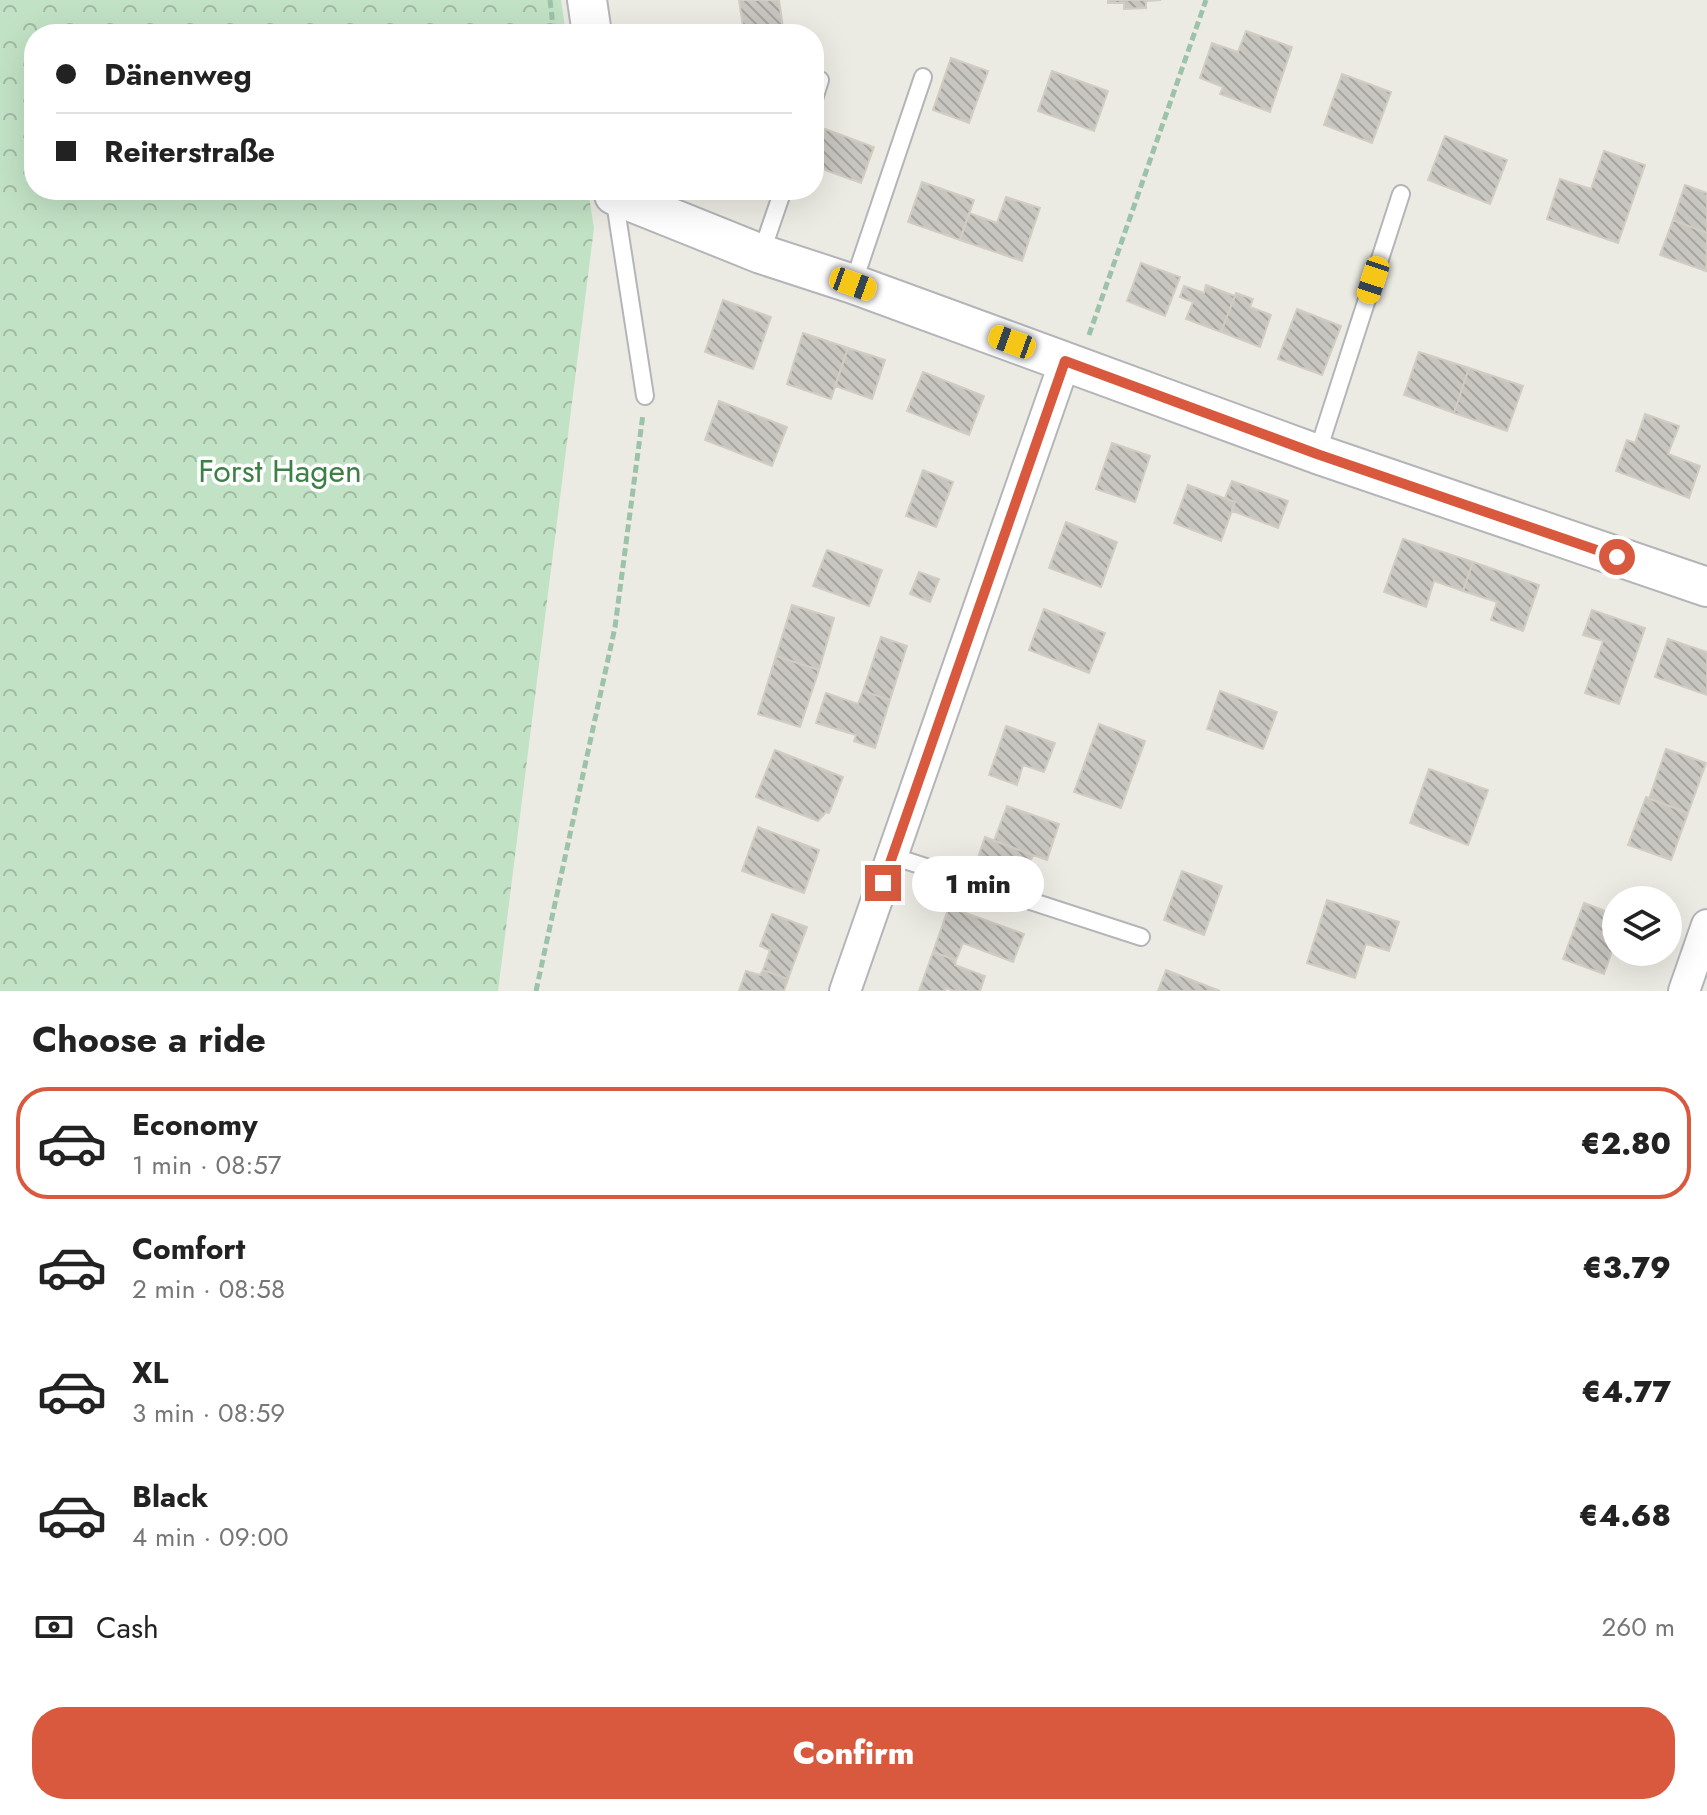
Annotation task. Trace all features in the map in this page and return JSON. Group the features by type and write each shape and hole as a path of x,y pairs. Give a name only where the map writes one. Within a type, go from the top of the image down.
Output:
{"street":[{"path":"587,0 591,24"},
{"path":"631,200 761,254 853,284 1317,454 1707,587"},
{"path":"845,991 1071,364"},
{"path":"1684,991 1707,925"}],"lane":[{"path":"853,284 923,77"},
{"path":"1317,454 1401,194"},
{"path":"615,200 645,396"},
{"path":"761,254 780,200"},
{"path":"892,856 1141,937"}],"path":[{"path":"550,0 553,24"},
{"path":"1071,364 1206,0"},
{"path":"536,991 615,627 645,396"}],"green space":[{"name":"Forst Hagen","path":"0,0 561,0 565,24 24,24 24,200 590,200 594,228 498,991 0,991"}],"building":[{"path":"739,0 779,0 783,24 743,24"},
{"path":"1108,0 1161,0 1146,1 1146,8 1124,9 1124,3 1108,3"},
{"path":"1246,31 1292,47 1270,112 1220,94 1223,87 1200,78 1212,43 1238,52"},
{"path":"951,58 988,71 969,123 933,110"},
{"path":"1052,71 1108,91 1094,131 1038,111"},
{"path":"1342,74 1391,92 1372,143 1324,125"},
{"path":"825,129 874,147 861,183 824,170"},
{"path":"1445,136 1507,160 1490,204 1428,180"},
{"path":"1604,151 1645,165 1618,243 1547,219 1560,179 1591,189"},
{"path":"922,182 974,200 960,240 908,222"},
{"path":"1685,185 1707,193 1707,233 1673,220"},
{"path":"1006,197 1040,208 1022,261 960,240 969,213 997,223"},
{"path":"1673,220 1707,233 1706,271 1660,255"},
{"path":"1141,263 1180,277 1165,316 1127,301"},
{"path":"1206,285 1235,296 1221,332 1186,319 1193,302 1180,297 1184,286 1204,293"},
{"path":"1236,293 1253,299 1250,307 1271,315 1260,347 1221,332"},
{"path":"723,300 771,317 753,369 705,352"},
{"path":"1297,309 1341,326 1322,375 1278,359"},
{"path":"803,333 848,348 831,399 787,384"},
{"path":"848,348 885,360 872,399 835,386"},
{"path":"1419,352 1469,368 1454,413 1404,395"},
{"path":"1469,368 1523,386 1507,431 1454,413"},
{"path":"923,372 984,396 969,435 907,411"},
{"path":"719,401 787,427 772,466 705,440"},
{"path":"1645,414 1679,426 1668,454 1700,466 1689,498 1616,471 1627,440 1635,443"},
{"path":"1112,443 1150,456 1135,502 1096,489"},
{"path":"923,470 953,482 936,527 906,516"},
{"path":"1232,481 1288,501 1278,528 1232,511 1235,502 1225,498"},
{"path":"1188,485 1235,502 1221,541 1174,523"},
{"path":"1066,522 1117,542 1101,587 1049,568"},
{"path":"1403,539 1473,562 1463,591 1434,581 1426,607 1384,592"},
{"path":"827,550 882,570 869,606 813,586"},
{"path":"1473,562 1539,585 1523,631 1491,620 1497,602 1463,591"},
{"path":"919,572 939,579 930,602 910,594"},
{"path":"792,605 834,618 819,670 776,656"},
{"path":"1044,609 1105,633 1089,673 1029,650"},
{"path":"1592,610 1645,628 1619,704 1585,693 1603,641 1583,635"},
{"path":"881,637 907,646 890,700 863,691"},
{"path":"1668,639 1707,652 1707,695 1655,677"},
{"path":"776,656 819,670 800,727 758,714"},
{"path":"863,691 890,700 875,748 854,741 856,735 816,723 826,693 858,704"},
{"path":"1220,691 1277,712 1263,749 1207,729"},
{"path":"1099,724 1145,741 1121,808 1074,792"},
{"path":"1006,726 1055,743 1044,772 1023,765 1017,785 989,775"},
{"path":"1666,749 1706,763 1688,813 1649,799"},
{"path":"775,750 843,777 829,813 826,812 818,821 756,797"},
{"path":"1429,769 1488,790 1468,845 1410,823"},
{"path":"1646,797 1688,813 1671,860 1628,845"},
{"path":"1007,806 1059,824 1047,860 994,841"},
{"path":"758,827 819,850 804,893 742,871"},
{"path":"985,837 1033,855 1020,889 973,872"},
{"path":"1182,871 1222,886 1204,935 1164,920"},
{"path":"1327,900 1399,922 1389,951 1366,944 1355,978 1307,963"},
{"path":"1584,903 1602,910 1602,966 1607,966 1604,974 1563,959"},
{"path":"949,907 1024,934 1013,962 963,943 956,960 933,952"},
{"path":"772,914 807,927 788,979 763,970 770,950 760,946"},
{"path":"933,952 956,960 955,965 985,976 980,991 946,988 945,991 919,991"},
{"path":"763,970 788,979 784,991 739,991 746,971 760,975"},
{"path":"1166,970 1220,991 1158,991"}],"route":[{"path":"883,883 1065,361 1317,454 1617,557"}]}
